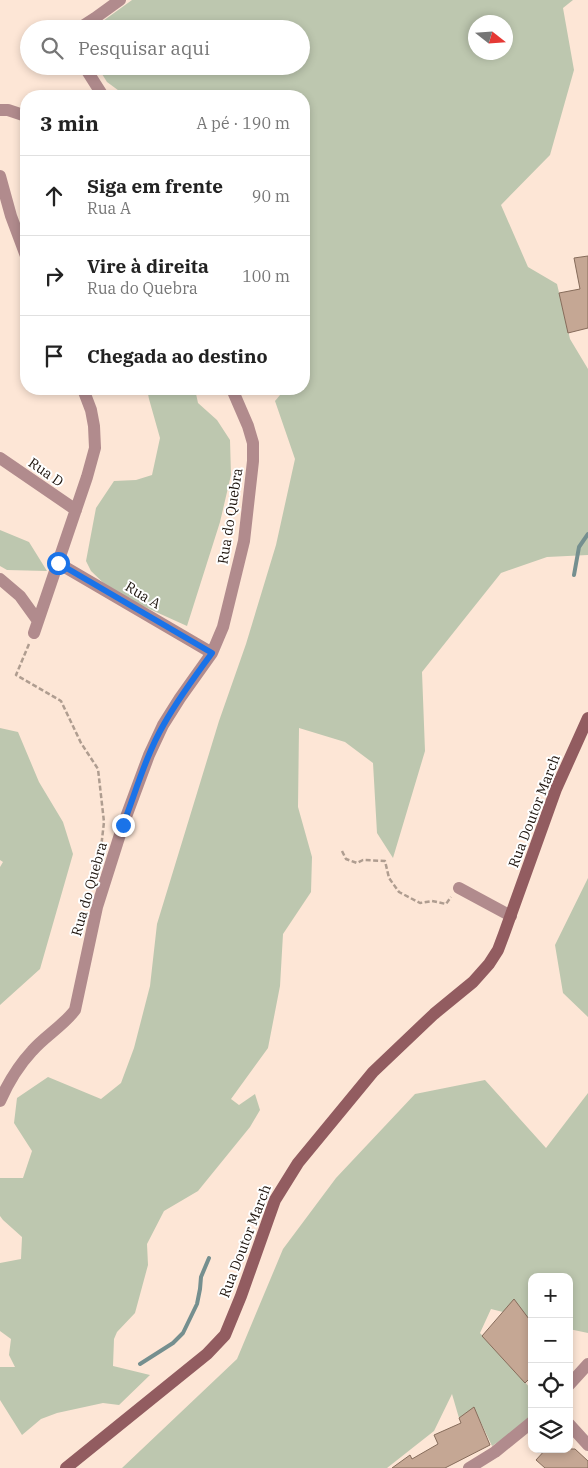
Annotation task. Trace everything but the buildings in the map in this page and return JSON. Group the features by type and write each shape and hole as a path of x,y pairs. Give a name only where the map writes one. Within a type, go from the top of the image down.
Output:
{"main road":[{"name":"Rua Doutor March","path":"66,1468 207,1354 225,1335 272,1208 286,1180 298,1163 373,1072 434,1014 474,982 498,950 556,789 588,718"}],"street":[{"path":"92,20 120,0"},
{"path":"90,75 99,90"},
{"path":"0,110 8,110 20,114"},
{"path":"0,176 20,240"},
{"path":"36,627 95,448 94,426 85,395"},
{"name":"Rua do Quebra","path":"0,1101 19,1068 33,1050 67,1020 75,1010 96,907 123,825 149,755 163,725 212,653 223,627 244,541 253,461 253,443 235,395"},
{"name":"Rua D","path":"0,458 76,510"},
{"name":"Rua A","path":"58,563 212,653"},
{"path":"0,579 20,596 36,627"},
{"path":"459,888 511,916"},
{"path":"573,1381 588,1364"},
{"path":"469,1468 495,1452 528,1425"},
{"path":"573,1428 588,1445"}],"path":[{"path":"36,627 16,675 61,701 81,743 98,769 104,822 101,850"},
{"path":"342,851 346,859 357,863 363,860 385,861 389,878 399,892 420,903 432,901 446,904 459,888"}],"green space":[{"path":"132,0 573,0 563,8 574,70 550,155 501,205 528,267 557,284 570,339 588,369 588,555 547,557 501,573 422,672 425,751 393,858 377,833 373,763 345,742 299,728 298,807 312,857 311,892 283,934 280,986 268,1048 231,1099 239,1105 255,1094 260,1110 250,1127 198,1191 164,1211 147,1244 148,1265 135,1313 117,1332 114,1339 113,1366 150,1375 119,1405 103,1403 57,1413 41,1419 22,1435 0,1400 0,1367 15,1367 9,1355 11,1339 0,1331 0,1263 21,1259 22,1237 0,1216 0,1178 23,1178 32,1151 14,1123 17,1098 48,1077 101,1099 121,1083 134,1048 150,986 157,924 219,721 246,644 276,545 295,459 275,401 280,395 310,395 310,90 118,90 107,82 103,75 310,75 310,20 104,20"},
{"path":"148,395 196,395 198,403 217,420 230,440 231,475 220,522 187,626 114,593 91,571 86,561 96,508 114,481 136,480 152,475 160,438"},
{"path":"0,530 29,542 47,571 7,570 0,566"},
{"path":"0,728 18,732 39,782 63,822 73,854 40,969 0,1005 0,867 3,862 0,860"},
{"path":"588,878 588,1017 563,993 555,945"},
{"path":"485,1080 546,1148 588,1093 588,1333 573,1330 573,1273 528,1273 528,1318 491,1309 480,1333 528,1386 528,1422 492,1446 474,1408 459,1418 452,1394 434,1431 387,1468 122,1468 237,1359 283,1249 336,1178 415,1094"}],"waterway":[{"path":"574,575 579,547 588,534"},
{"path":"140,1364 173,1343 183,1333 197,1304 201,1277 209,1258"}],"route":[{"path":"58,563 212,653 163,725 149,755 123,825"}]}
